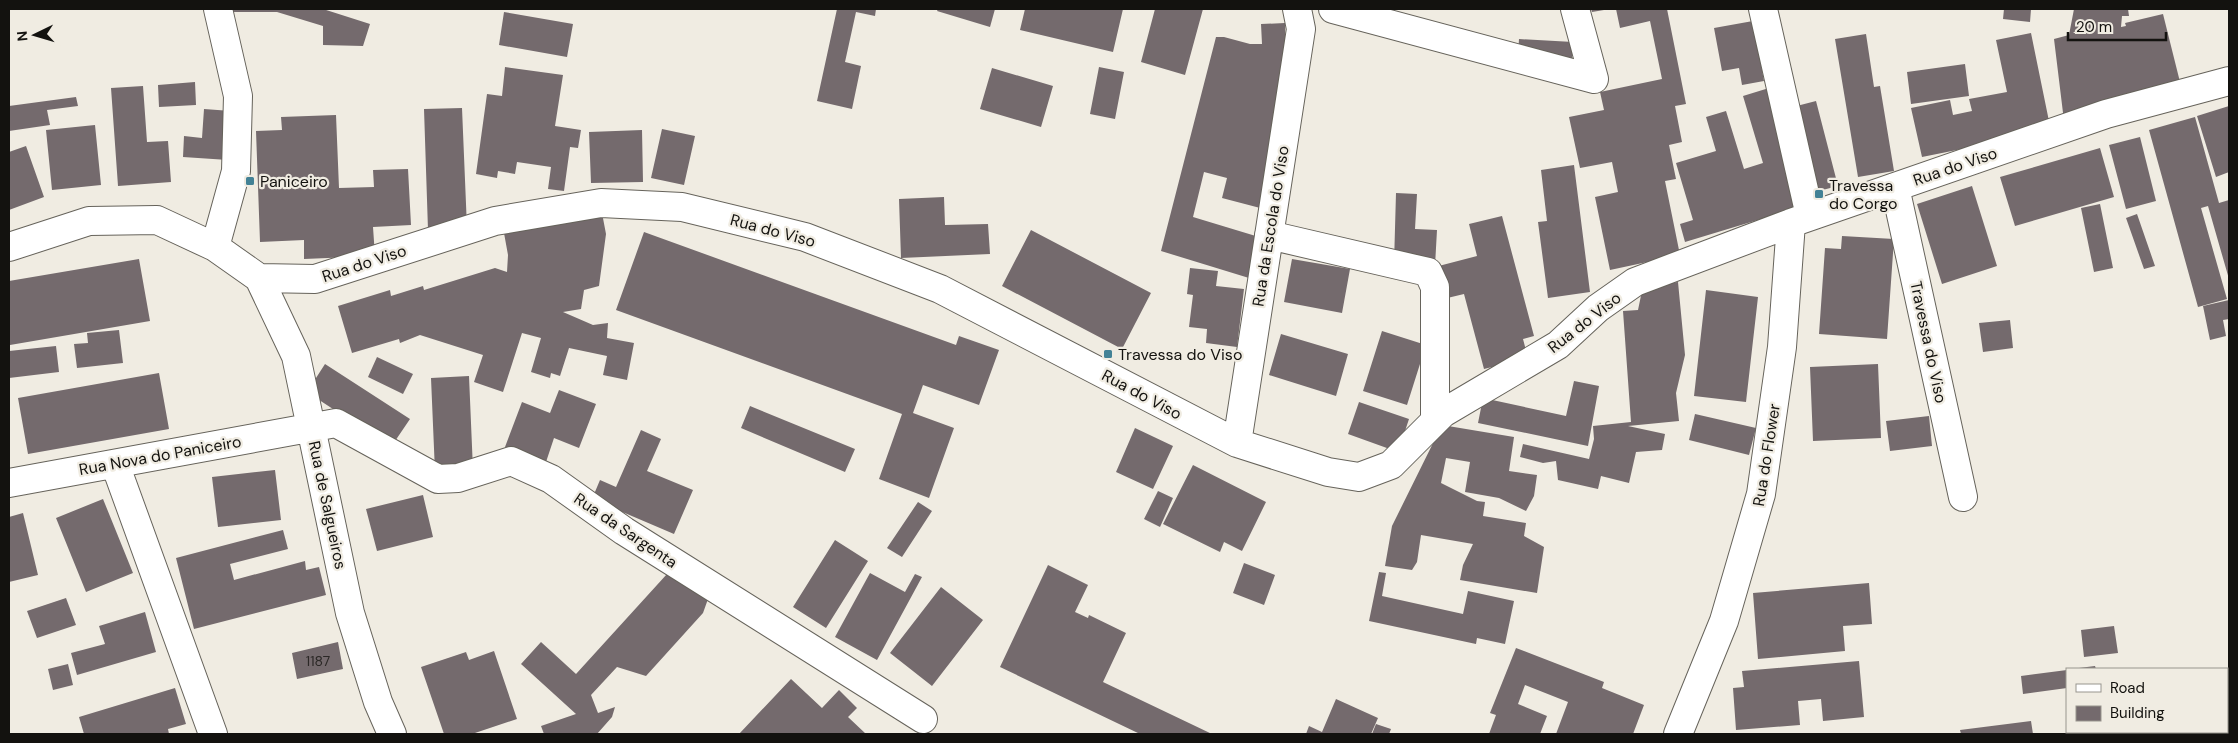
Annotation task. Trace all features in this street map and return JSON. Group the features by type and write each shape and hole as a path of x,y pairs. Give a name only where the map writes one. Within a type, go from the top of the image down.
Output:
{"street":[{"path":"215,247 236,171 238,96 218,9"},
{"name":"Rua da Escola do Viso","path":"1237,443 1301,29 1297,9"},
{"path":"1333,9 1594,79 1574,9"},
{"path":"1763,9 1800,219"},
{"name":"Rua do Viso","path":"259,278 315,278 494,221 601,203 682,206 805,237 940,289 1237,443 1328,472 1359,478 1391,465 1443,413 1558,345 1598,308 1635,282 1800,219 2106,114 2229,82"},
{"name":"Travessa do Viso","path":"1895,187 1964,497"},
{"name":"Rua do Flower","path":"1678,734 1724,621 1762,494 1800,219"},
{"path":"9,246 89,220 157,220 215,247 259,278"},
{"path":"1269,235 1428,272 1434,288 1435,421"},
{"name":"Rua de Salgueiros","path":"259,278 296,356 350,613 378,702 392,734"},
{"name":"Rua da Sargenta","path":"311,427 336,424 438,480 458,478 511,461 551,479 624,532 923,719"},
{"name":"Rua Nova do Paniceiro","path":"9,483 311,427"},
{"path":"115,464 214,734"}],"building":[{"path":"228,9 323,9 370,24 363,46 323,45 323,26 277,12 228,12"},
{"path":"837,9 876,9 875,16 856,12 845,62 861,66 852,109 817,101"},
{"path":"938,9 995,9 990,27 937,11"},
{"path":"1025,9 1123,9 1113,52 1020,30"},
{"path":"1155,9 1203,9 1185,75 1141,62"},
{"path":"1591,9 1604,9 1604,10 1592,12"},
{"path":"1616,9 1667,9 1686,104 1675,106 1682,142 1669,145 1676,179 1665,181 1680,255 1610,270 1595,197 1618,192 1612,162 1580,168 1569,117 1604,110 1600,92 1662,79 1650,21 1620,28"},
{"path":"2004,9 2031,9 2030,22 2003,19"},
{"path":"2074,9 2128,9 2129,16 2122,16 2121,27 2126,26 2125,23 2163,14 2182,90 2064,121 2054,39 2069,35"},
{"path":"504,12 573,24 567,57 499,45"},
{"path":"1753,21 1764,81 1742,85 1739,68 1722,71 1714,28"},
{"path":"1285,23 1286,70 1264,209 1222,198 1227,178 1204,172 1193,217 1259,237 1249,278 1161,251 1216,37 1224,37 1250,44 1262,44 1261,24"},
{"path":"2031,33 2051,131 1922,157 1911,108 1950,100 1953,115 1972,111 1969,99 2007,92 1996,40"},
{"path":"1866,34 1874,87 1880,86 1894,171 1858,177 1835,39"},
{"path":"1519,39 1573,42 1572,58 1518,55"},
{"path":"1965,64 1969,96 1911,104 1907,72"},
{"path":"505,67 563,75 555,126 581,130 578,148 570,147 564,191 548,189 551,167 517,162 515,174 498,171 497,178 476,174 487,94 502,96"},
{"path":"1099,67 1124,72 1115,119 1090,114"},
{"path":"992,68 1053,86 1041,127 980,109"},
{"path":"195,82 196,105 159,107 158,85"},
{"path":"143,86 147,142 168,141 171,182 118,186 111,88"},
{"path":"1769,88 1804,206 1685,242 1680,224 1693,220 1676,163 1716,151 1706,117 1726,111 1744,169 1763,163 1743,96"},
{"path":"76,97 78,106 47,110 50,125 9,131 9,106"},
{"path":"1816,101 1838,186 1807,194 1785,109"},
{"path":"2229,106 2229,172 2216,177 2197,116"},
{"path":"462,108 467,228 428,230 424,109"},
{"path":"204,109 231,111 228,160 183,157 184,136 202,138"},
{"path":"336,115 339,188 374,187 373,170 408,169 411,225 373,227 375,256 304,259 304,240 260,242 256,131 282,130 281,117"},
{"path":"2195,117 2219,203 2229,200 2229,279 2208,206 2201,208 2227,299 2198,307 2149,130"},
{"path":"95,125 101,185 52,190 46,130"},
{"path":"662,129 695,136 684,185 651,178"},
{"path":"642,130 643,182 591,183 589,132"},
{"path":"2140,137 2156,201 2126,209 2109,145"},
{"path":"26,146 44,197 9,210 9,152"},
{"path":"2100,148 2114,197 2015,226 2000,177"},
{"path":"1574,165 1590,292 1548,298 1538,222 1547,221 1541,170"},
{"path":"1972,186 1997,266 1942,284 1917,204"},
{"path":"1396,193 1417,194 1415,229 1437,230 1435,266 1394,264"},
{"path":"944,197 945,225 988,224 990,254 901,258 899,199"},
{"path":"2100,204 2113,268 2094,272 2081,208"},
{"path":"602,213 606,234 599,286 584,290 581,309 563,312 593,325 608,323 607,338 634,343 627,380 603,375 607,356 569,348 560,376 551,373 550,378 531,372 541,338 522,333 503,392 474,382 483,355 420,335 400,343 399,339 352,353 338,306 390,290 391,296 423,286 424,290 495,268 507,272 508,255 504,233"},
{"path":"2137,214 2155,266 2144,269 2126,218"},
{"path":"1502,216 1534,336 1523,339 1528,358 1484,369 1464,294 1439,300 1431,268 1477,256 1469,224"},
{"path":"1031,230 1151,293 1122,349 1002,286"},
{"path":"644,232 956,345 959,336 999,350 979,405 923,385 913,413 954,428 929,498 879,479 902,414 616,310"},
{"path":"1842,236 1894,239 1887,339 1819,334 1825,248 1841,249"},
{"path":"139,259 150,321 10,345 9,281"},
{"path":"1292,259 1350,269 1342,313 1284,302"},
{"path":"1190,268 1218,271 1216,286 1244,289 1237,347 1206,343 1207,329 1189,327 1193,295 1187,294"},
{"path":"1678,282 1685,355 1676,393 1679,421 1628,426 1665,434 1662,450 1636,452 1629,483 1601,476 1598,489 1558,480 1556,461 1543,463 1520,457 1523,444 1589,459 1594,439 1593,426 1631,422 1623,311 1638,310 1643,286"},
{"path":"1706,290 1758,297 1746,402 1694,396"},
{"path":"2229,300 2229,319 2223,320 2226,336 2210,340 2203,306"},
{"path":"2010,320 2013,348 1983,352 1979,323"},
{"path":"119,330 123,363 77,368 74,344 88,343 87,333"},
{"path":"1382,331 1426,345 1407,405 1363,391"},
{"path":"1281,334 1348,354 1336,396 1269,375"},
{"path":"56,346 59,372 9,378 9,351"},
{"path":"377,357 413,374 403,394 368,377"},
{"path":"325,364 410,419 391,447 307,392"},
{"path":"1878,364 1881,438 1813,441 1810,367"},
{"path":"159,373 169,429 28,454 18,398"},
{"path":"469,376 473,470 435,472 431,378"},
{"path":"1574,381 1599,386 1588,446 1478,423 1483,398 1566,416"},
{"path":"559,390 596,404 579,448 554,438 546,462 505,447 522,402 550,413"},
{"path":"1359,402 1409,419 1398,452 1348,434"},
{"path":"750,406 855,449 845,472 741,428"},
{"path":"1695,414 1756,428 1749,455 1689,440"},
{"path":"1929,416 1932,446 1890,451 1886,421"},
{"path":"1442,425 1514,437 1509,471 1537,475 1534,496 1526,511 1499,498 1465,492 1470,462 1446,458 1441,483 1477,501 1485,502 1483,516 1526,523 1524,536 1544,547 1537,593 1460,580 1463,565 1473,544 1421,535 1417,562 1412,570 1385,566 1392,526"},
{"path":"1135,428 1173,446 1153,489 1116,472"},
{"path":"641,430 661,439 647,471 693,490 674,534 592,499 600,480 616,487"},
{"path":"1193,465 1266,502 1242,551 1224,542 1220,552 1163,524"},
{"path":"275,470 281,520 218,527 212,477"},
{"path":"1158,491 1173,498 1160,527 1144,519"},
{"path":"423,495 433,537 377,551 366,509"},
{"path":"103,499 133,573 86,592 56,518"},
{"path":"918,502 932,511 902,557 887,548"},
{"path":"23,513 38,575 9,582 9,517"},
{"path":"283,530 288,549 230,564 234,580 305,561 306,570 319,567 326,595 194,629 176,558"},
{"path":"835,540 868,561 826,628 793,607"},
{"path":"1244,563 1275,575 1264,605 1233,593"},
{"path":"1048,565 1088,585 1075,612 1088,618 1089,615 1126,633 1103,682 1212,734 1140,734 1000,667"},
{"path":"1379,572 1386,573 1382,596 1463,614 1468,591 1514,601 1505,644 1477,638 1476,644 1369,621"},
{"path":"870,573 905,592 915,574 922,577 877,660 835,637"},
{"path":"667,574 686,580 708,599 703,613 646,676 617,667 591,695 598,713 615,707 612,717 597,734 544,734 541,726 576,714 521,664 541,642 576,674"},
{"path":"1869,583 1872,624 1843,626 1845,651 1758,659 1753,593"},
{"path":"941,587 983,620 932,686 890,653"},
{"path":"66,598 76,625 37,638 27,611"},
{"path":"145,612 156,652 77,675 71,653 105,644 99,626"},
{"path":"2114,626 2118,653 2084,657 2081,630"},
{"path":"338,642 343,669 297,679 292,653"},
{"path":"1516,648 1604,682 1602,688 1644,705 1633,734 1556,734 1568,702 1525,685 1518,704 1547,716 1540,734 1489,734 1496,715 1490,713"},
{"path":"494,651 517,719 472,734 444,734 421,667 466,652 469,660"},
{"path":"1859,661 1864,717 1823,721 1821,699 1798,701 1800,725 1736,730 1733,688 1744,687 1742,671"},
{"path":"68,664 73,685 53,690 48,669"},
{"path":"2095,666 2096,668 2079,668"},
{"path":"2066,670 2066,688 2023,694 2021,676"},
{"path":"791,679 822,708 839,690 857,708 848,717 866,734 739,734"},
{"path":"175,688 186,724 168,729 169,734 84,734 79,717"},
{"path":"1336,699 1378,718 1371,734 1306,734 1309,726 1322,732"},
{"path":"2031,721 2033,734 1961,734 1960,730"},
{"path":"1376,724 1391,729 1389,734 1372,734"},
{"path":"2148,733 2212,733 2212,734"}],"place":[{"name":"Paniceiro","path":"250,181"},
{"name":"Travessa do Corgo","path":"1819,194"},
{"name":"Travessa do Viso","path":"1108,354"}]}
